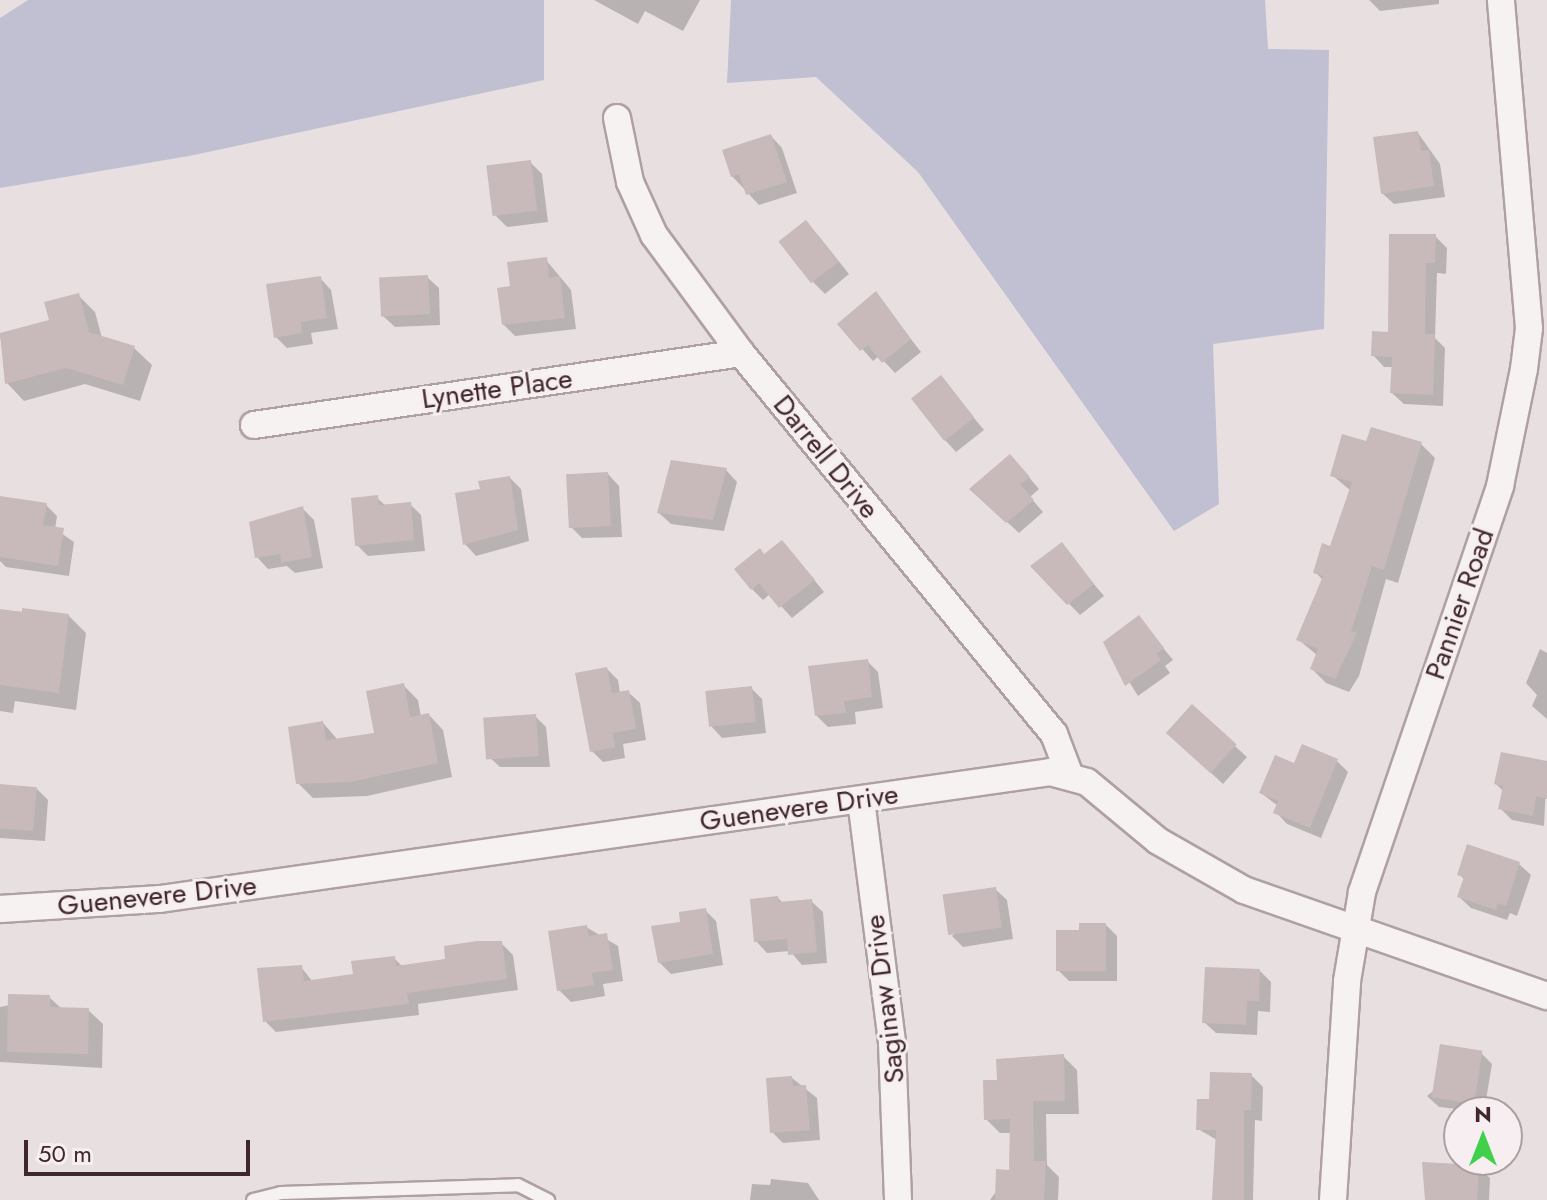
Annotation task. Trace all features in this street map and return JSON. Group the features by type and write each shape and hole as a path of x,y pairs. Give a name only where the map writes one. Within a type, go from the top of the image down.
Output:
{"street":[{"name":"Pannier Road","path":"1333,1200 1353,932 1379,841 1500,486 1538,328 1501,0"},
{"name":"Darrell Drive","path":"617,118 630,182 654,235 741,353 1054,734 1070,776"},
{"name":"Lynette Place","path":"254,425 741,353"},
{"name":"Guenevere Drive","path":"0,909 160,899 861,800 1033,772 1070,776 1103,793 1195,866 1353,932 1547,996"},
{"name":"Saginaw Drive","path":"861,800 892,1043 898,1200"}],"lane":[{"path":"253,1200 281,1193 518,1185 539,1191 548,1200"}],"shaded area":[{"path":"28,0 544,0 544,80 189,156 0,188 0,18"},
{"path":"731,0 1265,0 1268,49 1329,50 1324,329 1213,344 1219,504 1174,531 918,172 816,77 727,83"}],"building":[{"path":"1418,131 1421,151 1429,150 1434,186 1381,194 1373,137"},
{"path":"771,134 787,182 746,195 739,174 731,177 722,150"},
{"path":"531,160 537,211 493,216 486,165"},
{"path":"806,220 839,262 811,283 778,242"},
{"path":"1389,234 1436,234 1435,263 1426,263 1425,334 1435,334 1433,395 1390,393 1392,357 1371,356 1372,331 1388,332"},
{"path":"547,257 549,278 560,276 565,318 502,325 497,288 510,286 507,262"},
{"path":"428,275 430,314 381,317 379,278"},
{"path":"321,276 327,318 301,322 302,333 274,338 266,284"},
{"path":"876,291 911,339 882,363 868,345 860,351 837,324"},
{"path":"79,293 89,332 135,346 123,385 66,368 5,384 0,333 49,320 44,302"},
{"path":"941,375 974,418 944,441 911,398"},
{"path":"1371,427 1422,442 1384,570 1372,566 1351,631 1357,633 1335,679 1310,669 1318,649 1296,640 1323,576 1313,573 1322,543 1330,546 1352,482 1330,476 1342,434 1366,441"},
{"path":"1010,454 1030,477 1020,484 1034,500 1006,523 969,489"},
{"path":"671,460 727,468 713,520 657,513"},
{"path":"608,472 611,526 569,528 566,474"},
{"path":"510,476 518,530 463,545 455,493 480,489 478,481"},
{"path":"378,495 379,505 411,502 414,540 355,546 351,498"},
{"path":"0,496 47,503 43,525 64,528 58,566 0,557"},
{"path":"303,506 312,557 281,563 280,554 255,558 249,522"},
{"path":"782,540 815,580 779,608 759,583 751,590 734,569 760,548 764,554"},
{"path":"1062,542 1094,584 1067,605 1030,566"},
{"path":"22,608 69,614 59,693 0,685 0,609 22,612"},
{"path":"1139,615 1164,648 1156,654 1161,660 1125,686 1103,642"},
{"path":"868,659 872,697 844,701 846,713 815,716 808,666"},
{"path":"607,667 612,693 629,690 636,729 613,733 615,747 590,752 575,673"},
{"path":"404,683 410,717 429,713 438,763 351,782 296,784 288,727 323,721 326,740 374,733 366,691"},
{"path":"752,686 756,722 709,727 705,691"},
{"path":"1192,704 1237,744 1210,773 1166,733"},
{"path":"536,714 539,756 486,760 483,718"},
{"path":"1302,744 1338,759 1310,828 1273,813 1278,801 1259,793 1275,755 1294,763"},
{"path":"1501,752 1547,761 1547,799 1536,796 1533,816 1498,809 1503,786 1494,784"},
{"path":"0,784 37,787 33,831 0,828"},
{"path":"1467,844 1520,862 1506,906 1498,903 1496,910 1457,897 1464,877 1457,875"},
{"path":"996,887 1002,928 948,935 943,895"},
{"path":"778,896 779,902 812,899 817,952 788,955 787,939 754,942 750,899"},
{"path":"706,908 713,954 658,963 651,926 680,922 679,912"},
{"path":"1079,923 1106,923 1106,971 1056,971 1056,930 1079,930"},
{"path":"587,925 589,936 607,933 613,970 592,973 594,985 557,991 548,931"},
{"path":"502,941 507,979 407,993 409,1004 263,1022 257,968 302,965 304,981 353,974 351,961 395,956 396,966 445,959 444,946"},
{"path":"1205,967 1260,969 1259,1001 1247,1001 1246,1025 1202,1023"},
{"path":"8,994 50,995 50,1007 89,1008 88,1054 7,1052"},
{"path":"1440,1044 1482,1051 1475,1096 1443,1096 1443,1099 1432,1097"},
{"path":"1064,1054 1065,1101 1033,1101 1034,1161 1046,1161 1044,1200 995,1200 996,1169 1009,1170 1010,1119 984,1120 983,1080 997,1080 996,1059"},
{"path":"1210,1072 1252,1073 1251,1110 1244,1110 1244,1200 1212,1200 1216,1130 1196,1130 1197,1099 1209,1099"},
{"path":"792,1076 793,1086 806,1085 810,1130 770,1133 766,1078"},
{"path":"1422,1162 1443,1163 1443,1176 1478,1176 1477,1200 1425,1200"}]}
